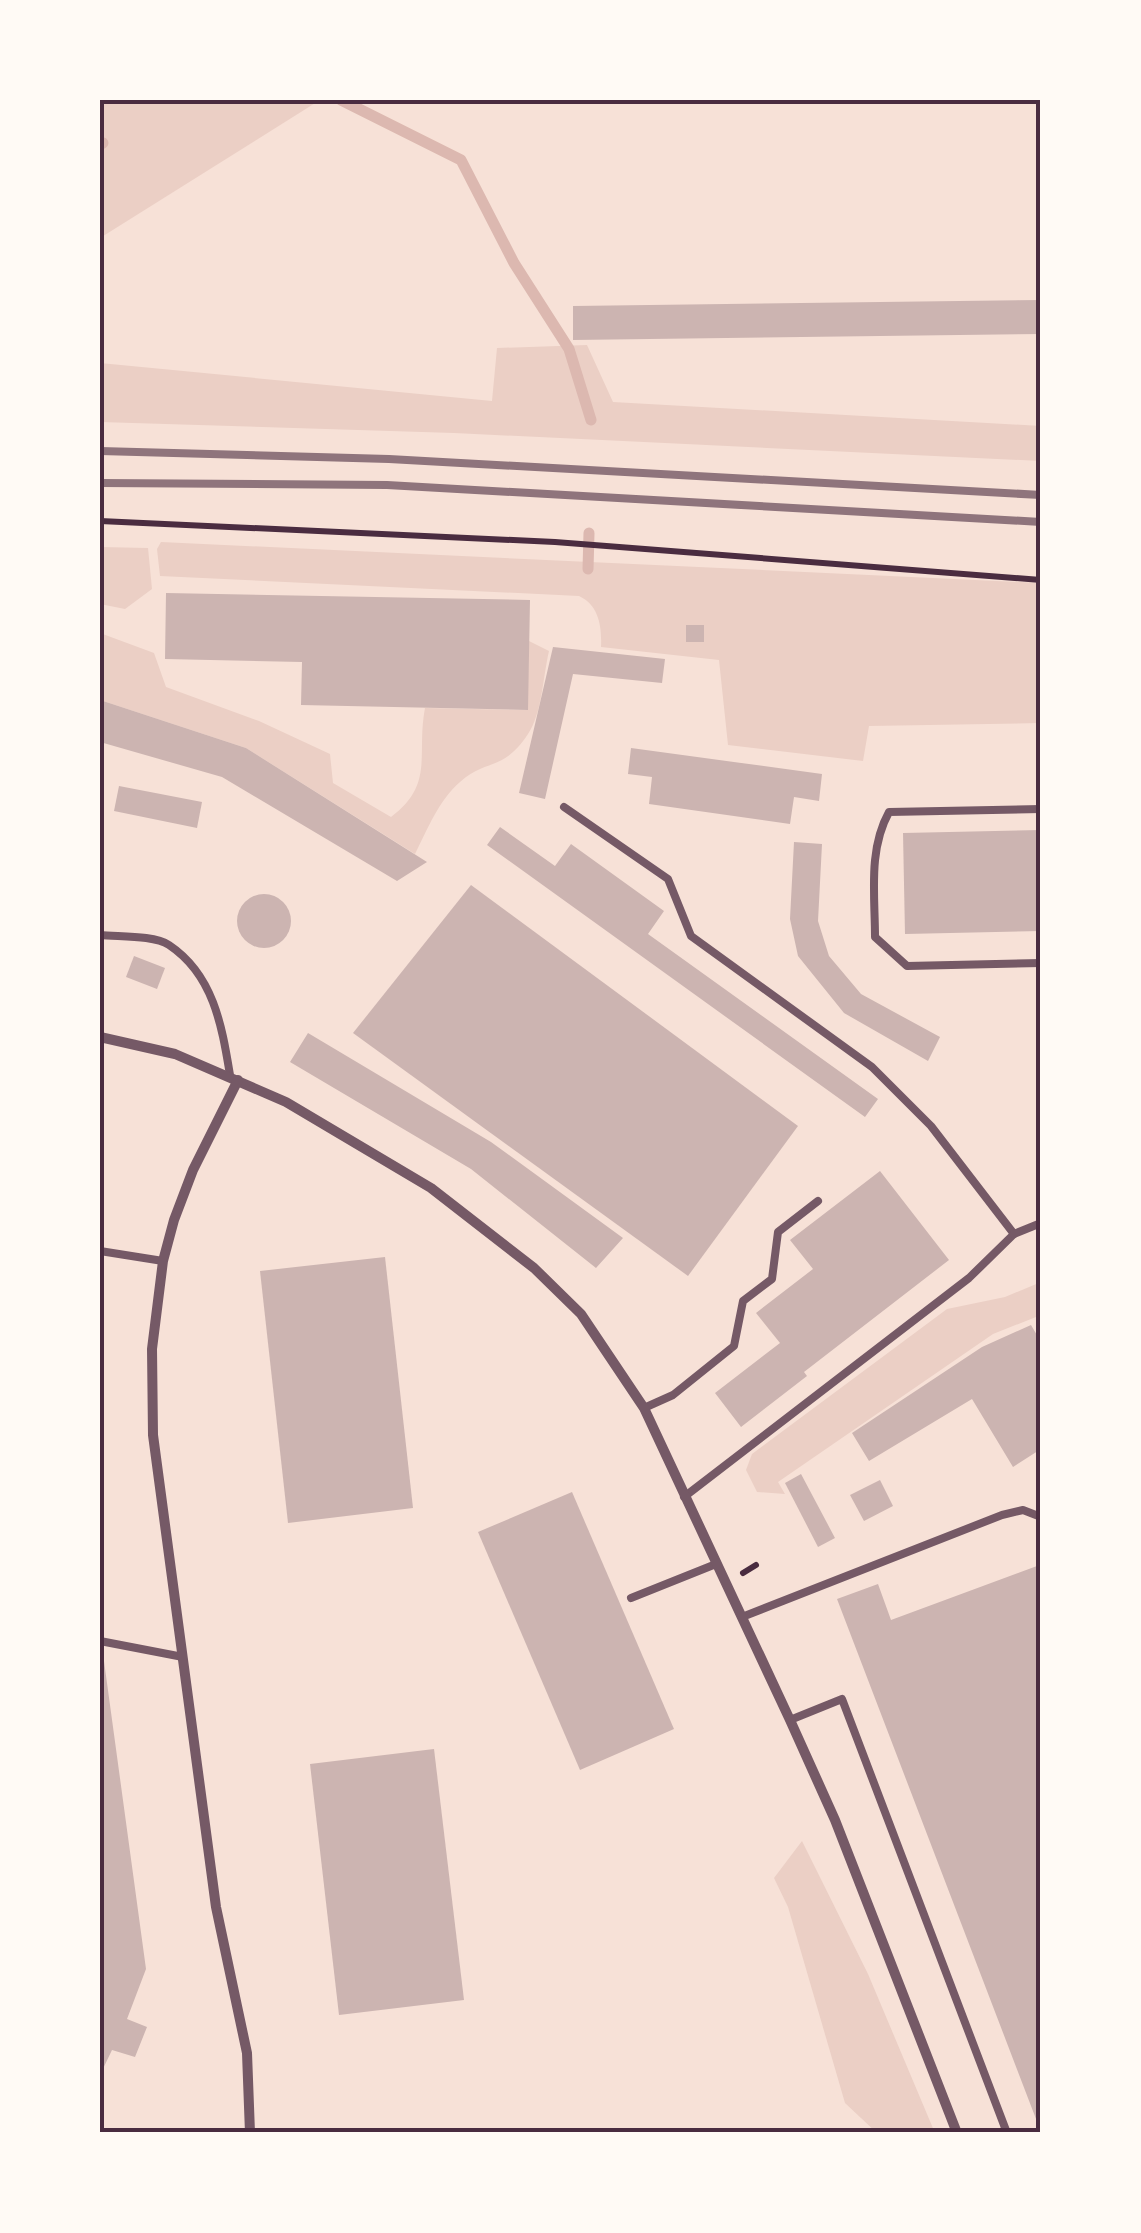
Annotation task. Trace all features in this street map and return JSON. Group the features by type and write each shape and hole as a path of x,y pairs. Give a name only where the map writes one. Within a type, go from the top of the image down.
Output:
{"street":[{"path":"100,1037 175,1054 286,1102 431,1188 534,1268 582,1314 644,1408 790,1720 834,1820 957,2133"},
{"path":"234,1077 193,1170 163,1261 152,1349 153,1434 216,1907 247,2053 250,2133"}],"lane":[{"path":"564,807 668,879 690,936 872,1067 931,1126 1014,1234"},
{"path":"1041,809 889,812 880,829 874,857 876,937 907,966 1041,963"},
{"path":"100,934 167,942 194,970 220,1010 234,1077"},
{"path":"644,1408 673,1394 734,1346 743,1301 772,1279 778,1232 818,1202"},
{"path":"684,1496 969,1278 1014,1234 1041,1223"},
{"path":"100,1251 163,1261"},
{"path":"742,1617 1002,1515 1023,1510 1041,1517"},
{"path":"631,1598 716,1564"},
{"path":"100,1641 182,1657"},
{"path":"790,1720 842,1699 1007,2133"}],"path":[{"path":"100,521 555,542 1041,580"}],"shaded area":[{"path":"100,100 320,100 100,238"},
{"path":"587,345 613,402 1041,426 1041,461 454,433 100,422 100,363 492,401 497,348"},
{"path":"161,542 1041,583 1041,723 869,726 863,761 728,745 719,660 601,647 598,617 579,596 160,576 157,549"},
{"path":"100,547 148,548 152,589 125,609 100,604"},
{"path":"100,633 154,653 166,687 259,721 330,754 333,783 391,817 405,805 419,780 425,708 527,710 529,641 549,651 539,706 528,734 503,760 478,770 453,789 415,854 246,748 100,700"},
{"path":"1041,1282 1041,1315 993,1334 778,1482 785,1494 757,1492 746,1470 752,1454 947,1309 1005,1297"},
{"path":"802,1841 868,1974 935,2133 877,2133 845,2103 788,1907 774,1878"}],"building":[{"path":"1041,300 1041,334 573,340 573,306"},
{"path":"166,593 530,600 528,710 301,705 302,662 165,659"},
{"path":"686,625 704,625 704,642 686,642"},
{"path":"553,647 665,659 662,683 573,674 545,799 519,793"},
{"path":"100,700 246,748 427,862 397,881 222,777 100,742"},
{"path":"631,748 822,774 819,801 794,797 790,824 649,804 652,777 628,774"},
{"path":"119,786 202,802 197,828 114,811"},
{"path":"500,827 555,866 571,844 664,911 648,934 878,1099 865,1117 487,845"},
{"path":"1041,830 1041,931 905,934 903,833"},
{"path":"794,842 822,844 818,921 829,956 861,994 940,1037 928,1061 844,1013 798,956 790,919"},
{"path":"471,885 798,1126 688,1276 353,1033"},
{"path":"264,894 283,902 291,921 283,940 264,948 245,940 237,921 245,902"},
{"path":"134,956 165,968 157,989 126,977"},
{"path":"308,1033 491,1142 623,1238 596,1268 471,1169 290,1062"},
{"path":"880,1171 949,1260 804,1372 807,1376 741,1427 715,1393 780,1343 756,1313 813,1269 790,1240"},
{"path":"385,1257 413,1508 288,1523 260,1271"},
{"path":"1031,1325 1041,1342 1041,1437 1037,1439 1041,1449 1013,1467 972,1399 869,1461 852,1433 982,1347"},
{"path":"801,1474 835,1538 818,1547 785,1483"},
{"path":"880,1480 893,1506 864,1521 850,1495"},
{"path":"572,1492 674,1729 580,1770 478,1532"},
{"path":"1037,1566 1041,1576 1041,2132 837,1599 878,1584 891,1620"},
{"path":"100,1661 104,1661 146,1969 127,2019 147,2027 135,2057 112,2050 100,2075"},
{"path":"434,1749 464,2000 339,2015 310,1764"}],"waterway":[{"path":"341,100 461,160 514,263 569,349 591,420"},
{"path":"588,569 589,533"}],"railway":[{"path":"100,451 389,459 1041,495"},
{"path":"100,483 387,485 1041,522"}]}
